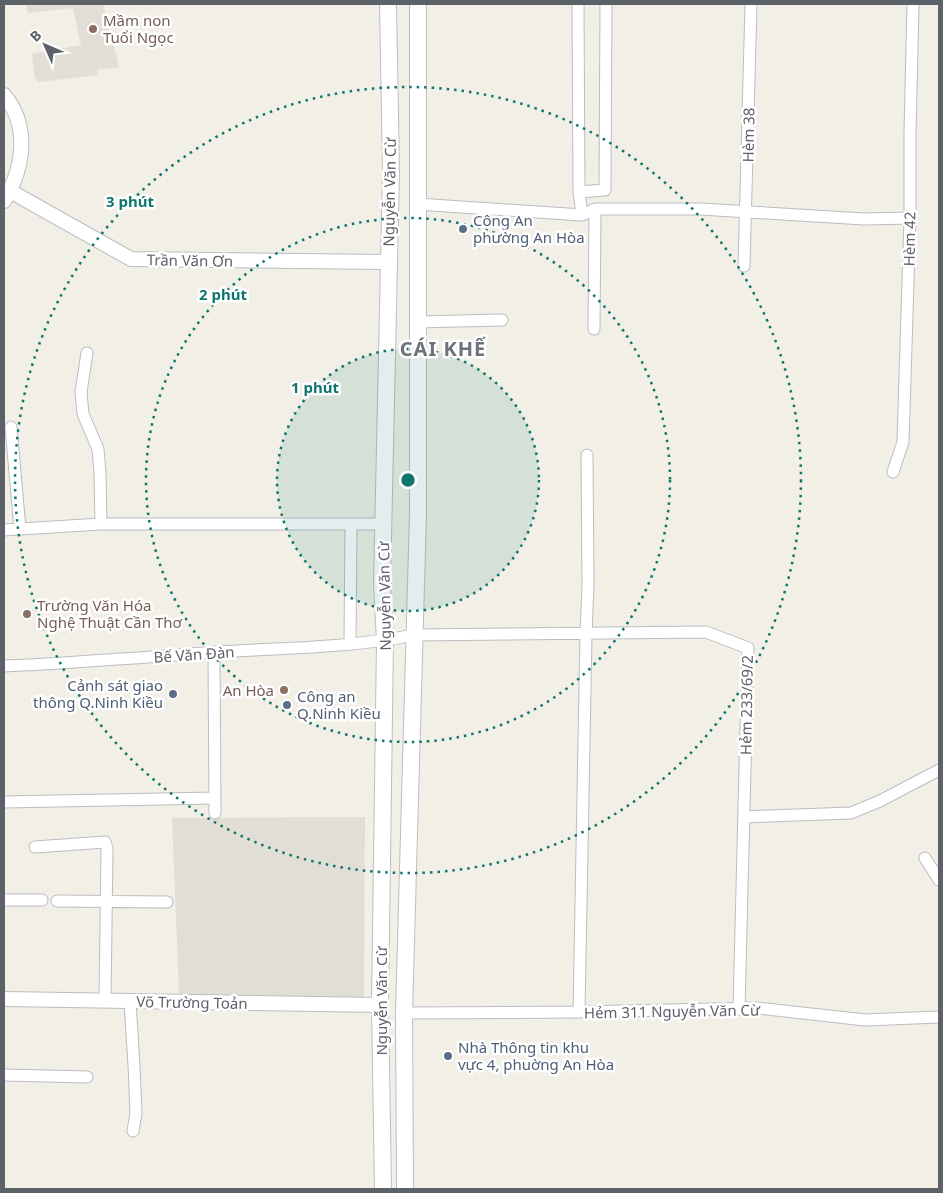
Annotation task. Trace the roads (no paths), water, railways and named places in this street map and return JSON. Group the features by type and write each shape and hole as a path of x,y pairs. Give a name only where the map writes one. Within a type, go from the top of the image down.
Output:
{"main road":[{"name":"Nguyễn Văn Cừ","path":"383,1189 380,1005 385,641 382,584 391,170 388,4"},
{"name":"Nguyễn Văn Cừ","path":"405,1189 405,1008 418,513 418,4"},
{"path":"380,1005 405,1008"}],"street":[{"path":"578,4 579,192 582,215"},
{"path":"579,192 605,190 606,4"},
{"name":"Hèm 38","path":"744,266 751,4"},
{"name":"Hèm 42","path":"893,472 903,442 910,218 913,4"},
{"path":"4,94 17,116 21,131 22,147 19,165 7,196"},
{"name":"Trần Văn Ơn","path":"7,196 131,259 388,262"},
{"path":"417,204 582,215 595,209 701,209 864,219 910,218"},
{"path":"594,329 595,209"},
{"path":"417,322 502,320"},
{"path":"87,353 81,392 83,414 98,449 101,524"},
{"path":"11,426 20,529"},
{"path":"579,1012 588,585 587,455"},
{"path":"4,530 101,524 383,524"},
{"path":"350,524 350,644"},
{"name":"Hẻm 233/69/2","path":"385,641 414,635 706,632 748,648 739,1009"},
{"name":"Bế Văn Đàn","path":"4,666 69,664 385,641"},
{"path":"214,653 215,814"},
{"path":"744,817 851,814 939,770"},
{"path":"4,802 214,798"},
{"path":"35,847 105,842 107,848 105,1001"},
{"path":"925,858 939,880"},
{"path":"4,900 42,900"},
{"path":"57,901 167,902"},
{"path":"4,992 4,1000"},
{"name":"Võ Trường Toản","path":"4,1000 380,1005"},
{"path":"130,1001 136,1113 134,1131"},
{"name":"Hẻm 311 Nguyễn Văn Cừ","path":"405,1008 579,1012 758,1008 866,1020 939,1017"},
{"path":"4,1075 88,1077"}],"place":[{"name":"Mầm non Tuổi Ngọc","path":"93,29"},
{"name":"Công An phường An Hòa","path":"463,229"},
{"name":"Trường Văn Hóa Nghệ Thuật Cần Thơ","path":"27,614"},
{"name":"An Hòa","path":"284,690"},
{"name":"Cảnh sát giao thông Q.Ninh Kiều","path":"173,694"},
{"name":"Công an Q.Ninh Kiều","path":"287,705"},
{"name":"Nhà Thông tin khu vực 4, phuờng An Hòa","path":"448,1056"}],"district":[{"name":"CÁI KHẾ","path":"443,348"}]}
